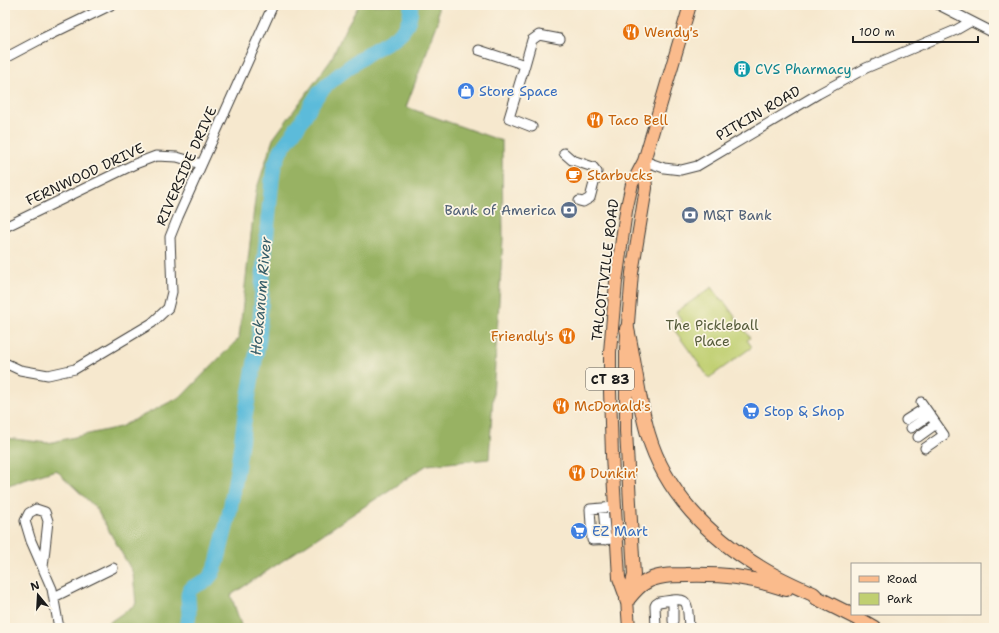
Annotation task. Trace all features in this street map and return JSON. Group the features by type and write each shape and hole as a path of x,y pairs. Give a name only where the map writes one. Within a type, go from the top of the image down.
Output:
{"highway":[{"path":"627,329 648,433 660,465 678,496 701,522 760,568 812,594 816,598 874,628"},
{"path":"627,600 638,587 650,580 663,576 694,575 721,575 751,579 782,587 811,598 816,598"}],"main road":[{"name":"TALCOTTVILLE ROAD","path":"629,628 627,600 619,578 618,559 611,539 609,507 610,352 616,282 622,234 632,184 644,161 690,5"},
{"name":"TALCOTTVILLE ROAD","path":"627,600 634,575 634,563 626,431 627,329 632,273 646,188 644,161"},
{"path":"610,391 618,394 626,401"},
{"path":"618,559 627,563 634,563"}],"street":[{"path":"5,58 111,5"},
{"name":"RIVERSIDE DRIVE","path":"5,363 20,370 48,375 75,369 152,323 168,308 172,292 170,237 201,164 273,5"},
{"path":"939,5 994,33"},
{"name":"PITKIN ROAD","path":"644,161 664,168 681,170 697,166 818,94 866,68 956,30 970,22"},
{"path":"532,127 509,118 532,40 538,35 560,39"},
{"path":"479,50 525,65"},
{"path":"564,152 572,160 593,167 597,172 590,198 583,202 579,201"},
{"name":"FERNWOOD DRIVE","path":"5,227 135,164 156,156 177,157 201,164"},
{"path":"915,433 930,415"},
{"path":"915,433 944,435 930,415"},
{"path":"915,433 930,415"},
{"path":"609,507 590,509 592,540 611,539"},
{"path":"43,568 48,521 45,512 36,509 28,513 25,521 31,541 52,589 59,628"},
{"path":"54,597 113,568"},
{"path":"673,600 673,621"},
{"path":"656,628 656,604 659,602 673,600 685,601 687,605 689,628"}],"green space":[{"path":"359,5 438,5 438,22 406,107 502,141 503,239 489,459 427,465 231,595 242,628 101,628 136,604 133,573 96,508 56,470 5,486 5,438 48,443 120,427 182,396 239,338 256,191 273,139 331,60 345,29"},
{"name":"The Pickleball Place","path":"712,287 750,338 747,340 752,347 709,378 673,328 682,321 676,312"}],"waterway":[{"name":"Hockanum River","path":"185,628 189,614 189,591 193,587 207,580 212,574 217,563 229,515 259,339 263,273 274,166 281,150 320,92 329,82 346,69 371,51 388,42 402,32 407,25 411,5"}],"place":[{"name":"Wendy's","path":"631,32"},
{"name":"CVS Pharmacy","path":"742,69"},
{"name":"Store Space","path":"466,91"},
{"name":"Taco Bell","path":"595,120"},
{"name":"Starbucks","path":"574,175"},
{"name":"Bank of America","path":"569,210"},
{"name":"M&T Bank","path":"690,215"},
{"name":"Friendly's","path":"567,336"},
{"name":"McDonald's","path":"561,406"},
{"name":"Stop & Shop","path":"751,411"},
{"name":"Dunkin'","path":"577,473"},
{"name":"EZ Mart","path":"579,531"}]}
